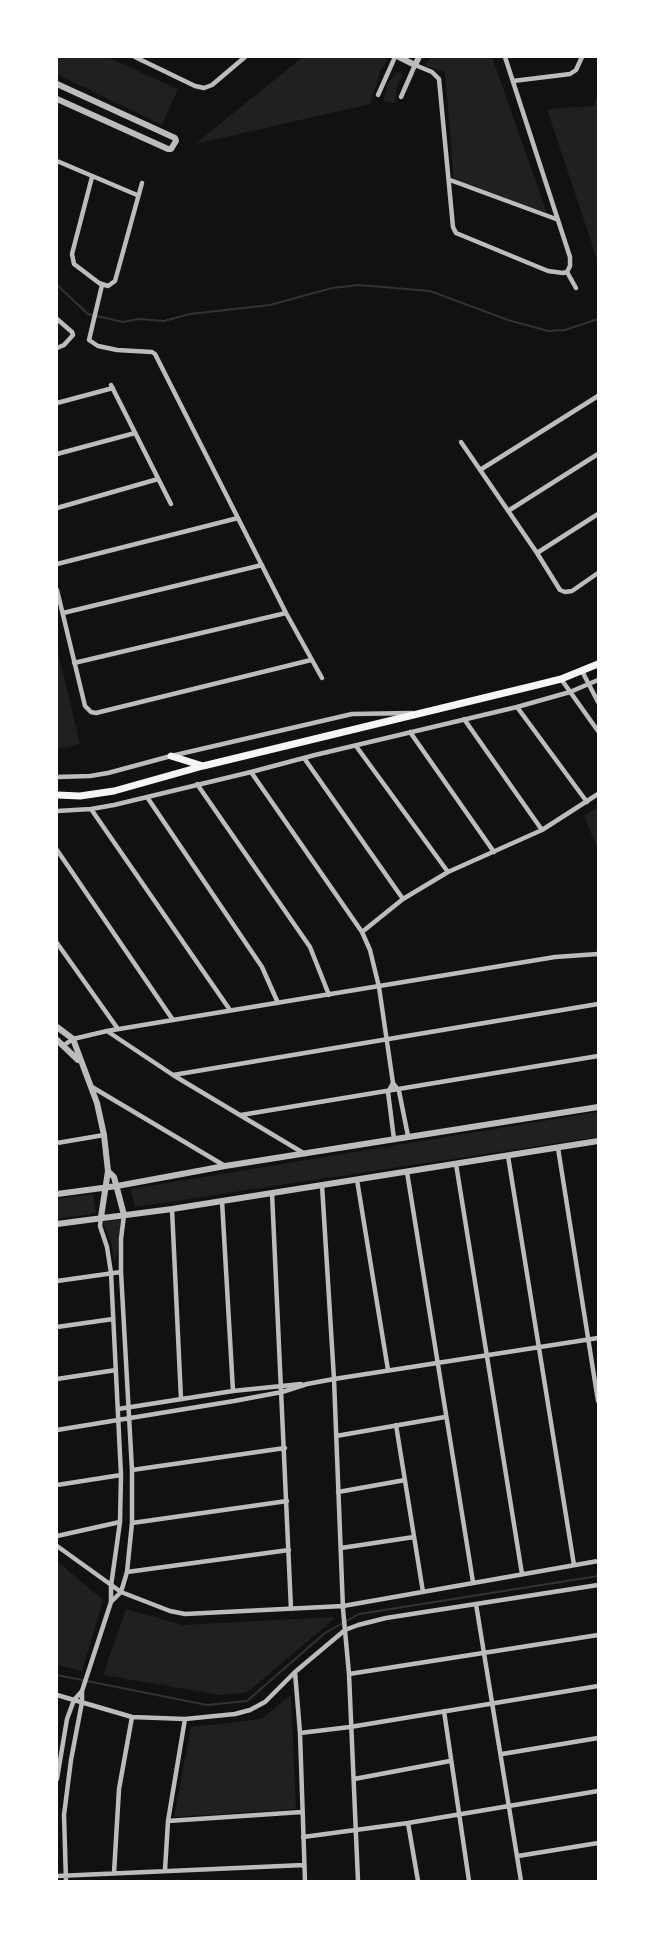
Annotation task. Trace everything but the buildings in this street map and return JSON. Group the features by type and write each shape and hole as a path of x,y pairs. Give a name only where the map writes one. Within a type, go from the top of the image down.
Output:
{"main road":[{"path":"57,795 80,796 114,791 203,766 561,679 598,664"},
{"path":"171,756 203,766"}],"street":[{"path":"135,57 195,86 204,88 212,85 245,57"},
{"path":"378,95 397,57 436,75 441,85 453,227 456,233 548,271 567,272"},
{"path":"402,97 419,57"},
{"path":"505,57 570,257 567,272"},
{"path":"513,81 570,74 576,70 582,57"},
{"path":"57,84 175,138 174,146 57,99"},
{"path":"57,161 137,195"},
{"path":"92,177 72,254 74,264 102,285 108,286 115,281 142,183"},
{"path":"450,180 556,219"},
{"path":"567,272 576,288"},
{"path":"102,285 89,340 117,350 155,354 286,614 322,678"},
{"path":"57,319 73,335 64,345 57,348"},
{"path":"57,403 112,386 171,504"},
{"path":"480,470 598,396"},
{"path":"57,454 135,433"},
{"path":"461,442 562,591 572,591 598,573"},
{"path":"508,511 598,454"},
{"path":"57,508 158,479"},
{"path":"537,553 598,514"},
{"path":"57,564 238,518"},
{"path":"63,613 262,565"},
{"path":"57,590 85,706 96,713 311,660"},
{"path":"74,663 286,614"},
{"path":"582,671 598,702"},
{"path":"561,679 598,732"},
{"path":"57,811 91,809 251,772 517,707 570,692 598,680"},
{"path":"517,707 587,802"},
{"path":"57,777 108,773 352,714 424,713"},
{"path":"464,719 542,830"},
{"path":"410,732 494,852"},
{"path":"356,746 448,872"},
{"path":"304,758 403,899"},
{"path":"251,772 362,932 375,966 393,1083 399,1090 408,1136"},
{"path":"197,784 307,942 318,963 329,994"},
{"path":"362,932 403,899 448,872 542,830 598,794"},
{"path":"147,797 262,968 278,1003"},
{"path":"91,809 230,1010"},
{"path":"57,850 173,1020"},
{"path":"57,943 118,1029"},
{"path":"64,1045 73,1040 118,1029 555,957 598,954"},
{"path":"173,1075 598,1004"},
{"path":"57,1027 73,1040 92,1087 104,1135 108,1171 100,1226 107,1247 111,1273 121,1475 120,1522 111,1602 89,1669 82,1688 74,1700 65,1728 57,1779"},
{"path":"107,1031 173,1075 305,1154"},
{"path":"57,1040 81,1063"},
{"path":"241,1116 598,1056"},
{"path":"393,1083 388,1092 394,1139"},
{"path":"92,1087 225,1166"},
{"path":"57,1194 598,1107"},
{"path":"57,1143 104,1135"},
{"path":"57,1224 172,1209 598,1141"},
{"path":"558,1148 598,1401"},
{"path":"508,1156 574,1565"},
{"path":"456,1164 522,1574"},
{"path":"108,1171 114,1177 124,1215 121,1272 132,1470 132,1523 126,1572 122,1592 111,1602"},
{"path":"407,1172 473,1582"},
{"path":"357,1180 388,1370"},
{"path":"322,1185 334,1379 343,1607 349,1674 358,1881"},
{"path":"272,1193 291,1609"},
{"path":"222,1201 232,1391"},
{"path":"172,1209 182,1399"},
{"path":"57,1281 121,1272"},
{"path":"57,1327 113,1319"},
{"path":"57,1430 282,1392 334,1379 598,1338"},
{"path":"57,1379 116,1370"},
{"path":"118,1408 232,1391 307,1384"},
{"path":"203,1396 205,1406"},
{"path":"336,1436 445,1417"},
{"path":"396,1425 423,1592"},
{"path":"132,1470 285,1448"},
{"path":"57,1485 121,1475"},
{"path":"338,1492 405,1480"},
{"path":"132,1523 287,1501"},
{"path":"57,1536 120,1522"},
{"path":"341,1548 414,1537"},
{"path":"57,1546 122,1592 170,1611 185,1614 343,1607 598,1561"},
{"path":"126,1572 289,1550"},
{"path":"57,1695 132,1718 217,1717 250,1710 264,1702 295,1672 345,1630 386,1618 598,1585"},
{"path":"476,1604 521,1881"},
{"path":"349,1674 598,1635"},
{"path":"295,1672 300,1733 305,1881"},
{"path":"300,1733 350,1727 598,1686"},
{"path":"66,1879 64,1832 66,1795 82,1702 82,1688"},
{"path":"444,1712 468,1881"},
{"path":"114,1873 119,1789 132,1718"},
{"path":"165,1870 168,1821 185,1719"},
{"path":"502,1754 598,1738"},
{"path":"354,1779 450,1761"},
{"path":"303,1837 408,1823 598,1791"},
{"path":"168,1821 302,1812"},
{"path":"408,1823 418,1881"},
{"path":"518,1856 598,1843"},
{"path":"57,1876 66,1879 114,1873 304,1865"}],"shaded area":[{"path":"57,57 107,57 178,89 162,125 57,74"},
{"path":"303,57 389,57 380,72 370,104 195,144"},
{"path":"430,57 492,57 547,213 454,180 445,72 425,66"},
{"path":"397,72 403,74 397,86 395,103 383,101 388,83"},
{"path":"598,94 598,262 547,109 594,106"},
{"path":"57,648 80,744 57,749"},
{"path":"598,807 598,850 584,816"},
{"path":"598,1112 598,1137 135,1207 131,1189"},
{"path":"93,1194 96,1213 57,1219 57,1199"},
{"path":"122,1219 115,1263 111,1242 103,1222"},
{"path":"57,1561 103,1600 82,1671 57,1665"},
{"path":"126,1609 183,1625 332,1617 334,1619 250,1690 244,1693 221,1695 103,1675"},
{"path":"291,1695 296,1809 174,1817 191,1727 261,1719"}],"waterway":[{"path":"57,285 88,314 123,322 138,319 164,321 190,314 270,305 332,288 359,285 430,291 508,320 548,331 565,330 598,319"},
{"path":"57,1675 207,1705 247,1701 325,1633 359,1614 598,1576"}]}
